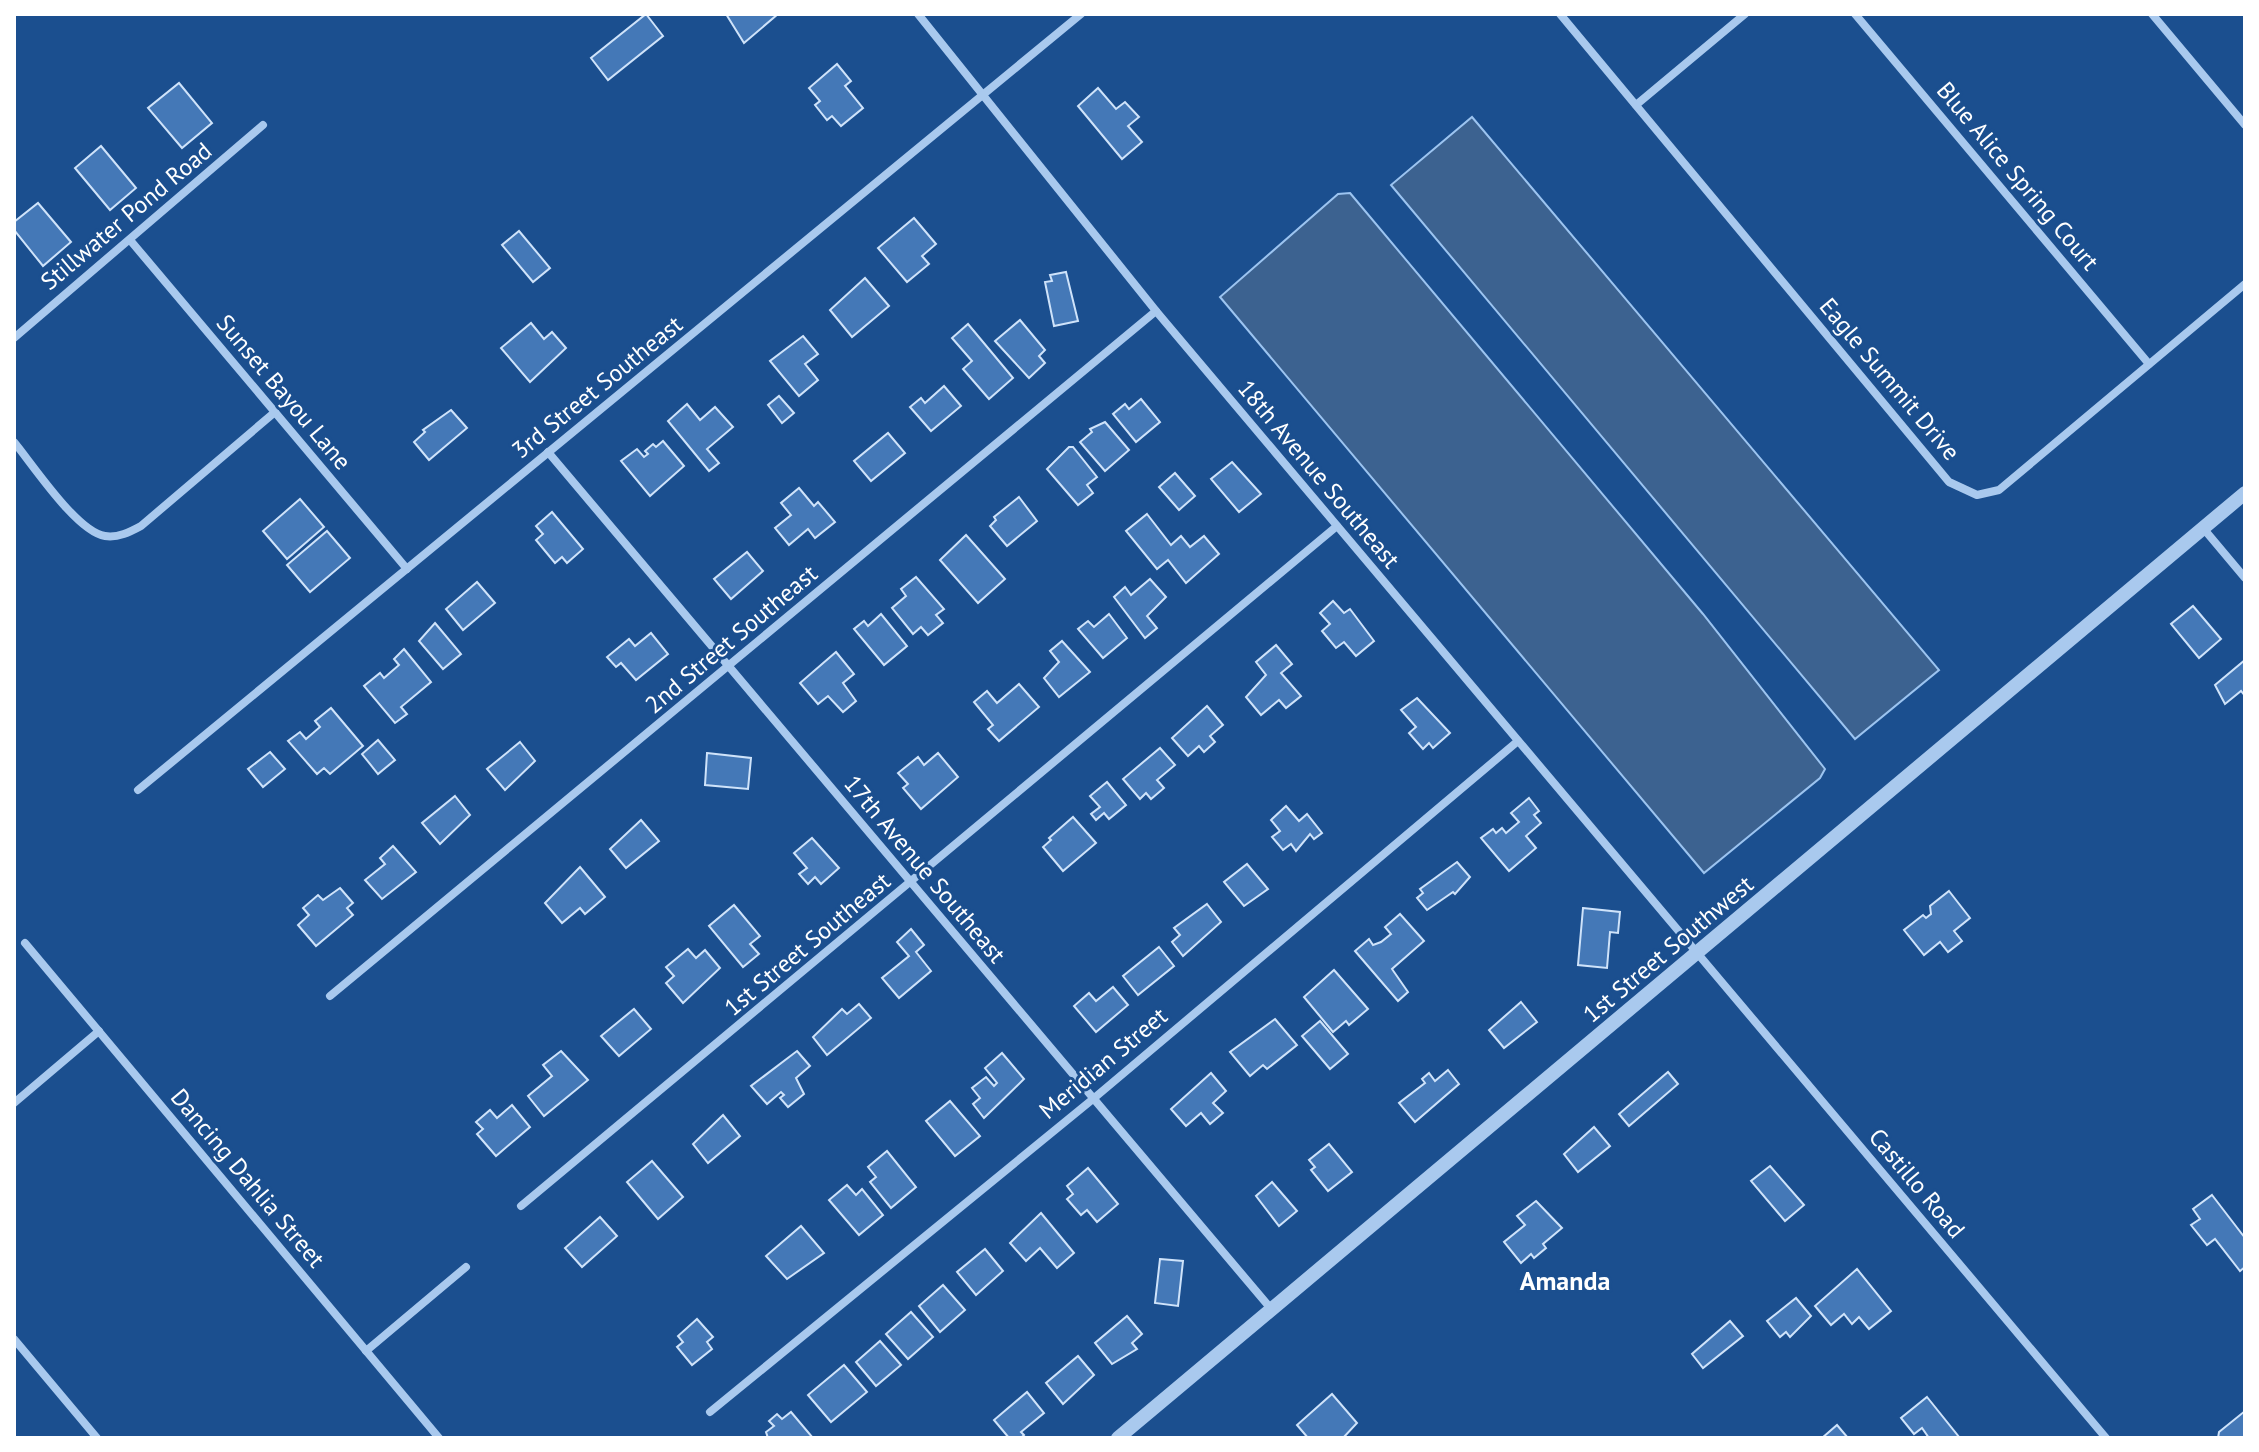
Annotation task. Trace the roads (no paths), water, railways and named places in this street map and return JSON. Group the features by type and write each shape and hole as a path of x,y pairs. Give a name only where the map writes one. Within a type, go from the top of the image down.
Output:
{"street":[{"name":"18th Avenue Southeast","path":"918,14 1156,311 1697,953"},
{"name":"3rd Street Southeast","path":"138,790 1081,14"},
{"name":"Eagle Summit Drive","path":"1560,14 1949,482 1977,495 1999,490 2245,284"},
{"path":"1636,105 1745,14"},
{"name":"Blue Alice Spring Court","path":"1855,14 2149,364"},
{"path":"2152,14 2245,125"},
{"name":"Stillwater Pond Road","path":"14,338 263,125"},
{"name":"Sunset Bayou Lane","path":"130,240 407,569"},
{"name":"2nd Street Southeast","path":"330,996 1156,311"},
{"path":"14,442 82,524 104,536 116,536 141,526 275,412"},
{"name":"17th Avenue Southeast","path":"548,452 1272,1310"},
{"name":"1st Street Southwest","path":"1118,1438 2245,493"},
{"name":"1st Street Southeast","path":"521,1206 1337,526"},
{"path":"2203,528 2245,578"},
{"name":"Meridian Street","path":"710,1412 1093,1099 1518,741"},
{"name":"Dancing Dahlia Street","path":"25,943 439,1438"},
{"name":"Castillo Road","path":"1697,953 2106,1438"},
{"path":"14,1103 99,1031"},
{"path":"366,1351 466,1267"},
{"path":"14,1339 97,1438"}],"water":[{"path":"1472,117 1939,670 1855,739 1391,185"},
{"path":"1350,193 1703,614 1825,769 1820,778 1704,873 1220,297 1338,194"}],"district":[{"name":"Amanda","path":"1565,1280"}]}
